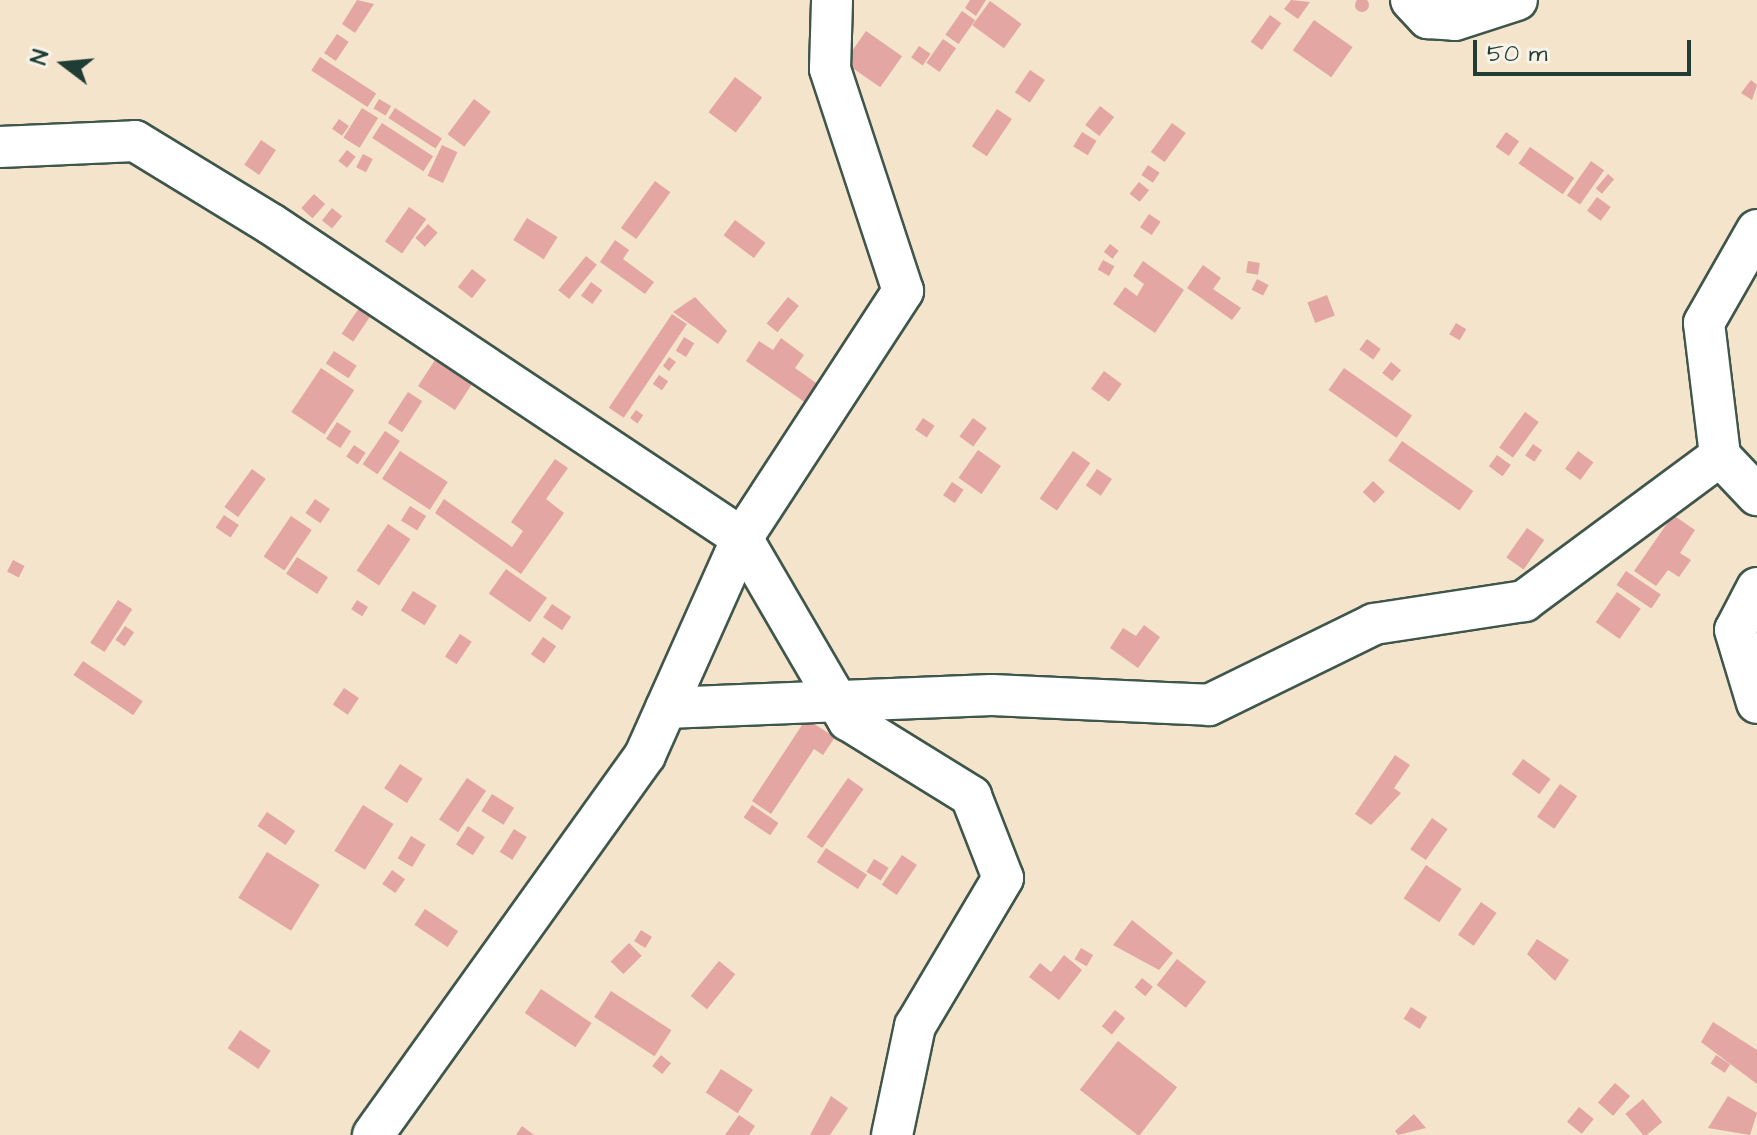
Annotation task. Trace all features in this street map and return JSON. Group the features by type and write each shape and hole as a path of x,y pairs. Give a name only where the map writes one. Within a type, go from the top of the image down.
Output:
{"street":[{"path":"373,1135 645,755 742,538 903,291 830,69 832,0"},
{"path":"1411,0 1428,18 1455,20 1517,0"},
{"path":"0,147 135,141 271,224 742,538 848,720 971,796 1003,878 915,1026 892,1135"},
{"path":"1757,230 1704,323 1720,456 1757,495"},
{"path":"666,708 992,695 1209,705 1374,624 1524,601 1720,456"},
{"path":"1757,588 1735,630 1757,703"}],"building":[{"path":"1362,-2 1369,5 1362,12 1355,5"},
{"path":"357,0 374,4 355,33 342,24"},
{"path":"970,0 986,0 976,16 965,8"},
{"path":"1291,0 1310,2 1298,19 1284,9"},
{"path":"990,1 1022,24 1004,48 972,25"},
{"path":"962,11 975,20 958,44 945,35"},
{"path":"1270,15 1281,23 1262,50 1251,42"},
{"path":"1314,20 1353,47 1331,77 1293,50"},
{"path":"866,31 902,56 880,87 844,62"},
{"path":"337,34 349,42 336,61 324,53"},
{"path":"943,39 956,48 939,72 926,63"},
{"path":"919,46 931,54 923,65 911,58"},
{"path":"320,57 376,93 367,107 311,70"},
{"path":"1030,70 1045,80 1030,102 1015,92"},
{"path":"735,77 762,97 736,133 709,112"},
{"path":"1751,80 1757,85 1752,100 1741,93"},
{"path":"379,99 391,106 386,116 374,109"},
{"path":"474,99 491,112 464,147 448,134"},
{"path":"1100,106 1114,117 1099,136 1085,125"},
{"path":"362,108 378,118 360,148 343,138"},
{"path":"395,108 442,138 435,149 388,118"},
{"path":"997,109 1012,119 987,156 972,146"},
{"path":"339,119 349,126 342,136 332,129"},
{"path":"382,123 433,156 423,171 372,138"},
{"path":"1172,123 1186,133 1165,162 1151,152"},
{"path":"1082,132 1097,141 1088,155 1073,147"},
{"path":"1506,132 1519,141 1509,156 1496,147"},
{"path":"261,140 276,150 259,175 244,165"},
{"path":"442,145 457,152 443,183 428,176"},
{"path":"1530,147 1574,178 1563,194 1519,163"},
{"path":"347,150 356,157 347,168 338,161"},
{"path":"363,154 373,159 366,172 356,167"},
{"path":"1591,161 1604,170 1580,205 1567,195"},
{"path":"1148,165 1160,173 1153,183 1141,175"},
{"path":"1608,174 1614,179 1602,194 1596,189"},
{"path":"655,181 670,192 636,239 621,228"},
{"path":"1139,182 1149,190 1140,202 1130,194"},
{"path":"314,194 325,204 312,218 301,208"},
{"path":"1597,197 1611,207 1601,221 1587,211"},
{"path":"409,207 426,219 402,253 385,241"},
{"path":"332,208 342,216 332,229 322,220"},
{"path":"1149,214 1161,222 1152,235 1140,227"},
{"path":"527,218 558,237 544,259 513,240"},
{"path":"735,220 765,243 754,258 724,235"},
{"path":"428,224 438,233 425,247 415,238"},
{"path":"615,240 629,250 623,259 654,282 645,294 600,262"},
{"path":"1110,244 1119,251 1113,259 1104,252"},
{"path":"586,256 597,265 569,299 558,290"},
{"path":"1103,260 1114,266 1109,276 1098,270"},
{"path":"1143,261 1184,290 1155,333 1113,304 1125,287 1137,296 1144,284 1133,276"},
{"path":"1248,261 1260,263 1258,275 1246,273"},
{"path":"1203,265 1221,278 1213,289 1241,308 1232,320 1187,288"},
{"path":"472,269 486,280 472,298 458,287"},
{"path":"1257,279 1269,285 1263,296 1252,290"},
{"path":"591,282 602,290 592,304 581,296"},
{"path":"1327,295 1335,316 1315,323 1307,303"},
{"path":"695,297 727,331 718,344 673,312"},
{"path":"788,297 799,306 777,332 767,323"},
{"path":"359,308 371,316 353,342 342,334"},
{"path":"672,314 687,324 624,418 609,408"},
{"path":"1456,323 1466,329 1460,340 1449,334"},
{"path":"684,337 694,343 686,357 676,351"},
{"path":"781,338 804,355 795,368 826,390 813,408 746,361 759,341 773,350"},
{"path":"1367,339 1381,349 1373,360 1359,350"},
{"path":"334,351 357,366 348,378 326,364"},
{"path":"669,357 676,362 669,371 663,366"},
{"path":"435,360 472,384 455,410 418,386"},
{"path":"1391,362 1401,370 1392,381 1382,373"},
{"path":"321,368 354,390 325,434 291,412"},
{"path":"1344,368 1412,416 1397,438 1329,390"},
{"path":"1104,371 1122,384 1109,402 1091,389"},
{"path":"659,375 668,381 662,390 653,384"},
{"path":"408,392 422,401 402,432 388,423"},
{"path":"636,410 643,415 637,423 630,418"},
{"path":"1525,412 1539,422 1513,458 1499,448"},
{"path":"923,418 935,426 927,437 915,430"},
{"path":"973,418 987,428 973,447 959,437"},
{"path":"337,422 351,431 340,448 326,439"},
{"path":"385,431 400,441 378,474 363,464"},
{"path":"1402,441 1473,491 1460,511 1388,461"},
{"path":"1533,444 1542,450 1534,462 1525,456"},
{"path":"354,445 366,453 358,464 346,457"},
{"path":"978,450 1001,466 981,494 958,478"},
{"path":"400,451 448,482 430,510 382,479"},
{"path":"1073,451 1090,463 1057,511 1040,499"},
{"path":"1578,451 1593,462 1580,480 1565,469"},
{"path":"1497,455 1511,465 1503,476 1489,466"},
{"path":"555,459 568,468 546,499 564,513 521,574 435,513 444,499 512,547 523,531 511,522"},
{"path":"252,469 266,479 238,517 224,507"},
{"path":"1097,469 1112,479 1101,496 1086,486"},
{"path":"1373,481 1385,492 1374,503 1363,492"},
{"path":"952,482 964,490 955,503 943,495"},
{"path":"315,499 330,509 320,523 305,513"},
{"path":"410,506 426,516 417,530 401,520"},
{"path":"224,515 239,525 231,538 216,527"},
{"path":"1673,515 1695,530 1680,553 1691,560 1679,577 1668,570 1656,586 1634,571"},
{"path":"291,516 312,530 284,571 264,557"},
{"path":"388,524 410,539 379,586 357,570"},
{"path":"1527,528 1544,540 1524,570 1506,557"},
{"path":"297,557 328,577 317,594 286,574"},
{"path":"13,560 25,566 19,577 7,572"},
{"path":"506,569 547,598 530,622 489,594"},
{"path":"1626,571 1661,594 1651,609 1616,585"},
{"path":"413,591 437,606 425,625 401,611"},
{"path":"1617,592 1641,609 1620,639 1596,622"},
{"path":"118,600 132,609 104,652 90,643"},
{"path":"357,600 368,607 362,616 351,609"},
{"path":"552,604 571,617 562,630 543,617"},
{"path":"1144,625 1160,637 1138,668 1110,648 1123,628 1136,636"},
{"path":"125,626 134,632 125,646 115,640"},
{"path":"460,634 472,642 457,664 445,656"},
{"path":"543,637 556,646 544,663 531,654"},
{"path":"83,661 143,701 133,715 73,675"},
{"path":"344,688 359,698 348,715 333,705"},
{"path":"806,719 835,737 823,755 814,749 771,814 752,801"},
{"path":"1395,755 1410,765 1394,788 1401,793 1371,825 1355,814"},
{"path":"1523,759 1551,779 1539,794 1512,774"},
{"path":"400,764 423,779 407,803 384,788"},
{"path":"467,778 486,791 458,832 439,819"},
{"path":"848,778 864,789 822,848 807,837"},
{"path":"1560,784 1577,796 1554,829 1537,817"},
{"path":"492,794 514,808 503,825 481,811"},
{"path":"363,805 394,824 365,870 334,851"},
{"path":"752,805 779,823 770,835 744,817"},
{"path":"267,812 295,831 286,845 257,826"},
{"path":"1432,818 1448,829 1426,860 1410,849"},
{"path":"468,826 485,837 473,855 456,844"},
{"path":"514,829 527,837 512,860 500,852"},
{"path":"411,836 426,845 412,867 398,858"},
{"path":"826,848 867,875 858,889 817,862"},
{"path":"267,852 320,885 291,931 238,898"},
{"path":"902,855 917,865 897,895 882,885"},
{"path":"874,859 889,868 881,881 866,872"},
{"path":"1426,865 1462,889 1439,922 1404,898"},
{"path":"392,870 405,879 395,893 382,884"},
{"path":"1481,902 1497,913 1474,946 1458,935"},
{"path":"425,909 458,931 448,947 414,925"},
{"path":"1132,920 1173,953 1159,970 1113,945"},
{"path":"641,930 652,937 645,948 634,941"},
{"path":"1537,939 1569,960 1555,981 1527,954"},
{"path":"629,943 642,956 623,974 611,961"},
{"path":"1081,948 1093,955 1087,966 1074,959"},
{"path":"1064,955 1082,970 1059,1000 1029,977 1040,963 1051,972"},
{"path":"1177,959 1206,982 1186,1008 1157,985"},
{"path":"719,961 735,974 707,1009 691,996"},
{"path":"1142,978 1153,987 1145,996 1134,987"},
{"path":"541,989 592,1023 575,1047 525,1013"},
{"path":"611,991 671,1030 655,1056 594,1017"},
{"path":"1411,1007 1427,1017 1420,1029 1404,1019"},
{"path":"1115,1010 1125,1018 1112,1035 1102,1026"},
{"path":"1713,1022 1757,1050 1757,1084 1701,1042"},
{"path":"240,1030 271,1051 258,1069 228,1048"},
{"path":"1118,1041 1177,1087 1140,1135 1080,1090"},
{"path":"661,1055 671,1063 662,1074 652,1066"},
{"path":"1716,1055 1730,1064 1725,1073 1711,1063"},
{"path":"721,1069 753,1090 738,1113 706,1092"},
{"path":"1615,1083 1630,1096 1613,1116 1598,1103"},
{"path":"831,1096 848,1108 830,1135 810,1135"},
{"path":"1728,1096 1757,1113 1750,1135 1708,1128"},
{"path":"1643,1099 1662,1122 1643,1135 1625,1114"},
{"path":"1579,1107 1594,1119 1582,1134 1567,1122"},
{"path":"1414,1114 1426,1128 1398,1135 1395,1131"},
{"path":"739,1115 755,1126 749,1135 725,1135"},
{"path":"522,1126 534,1135 516,1135"}]}
